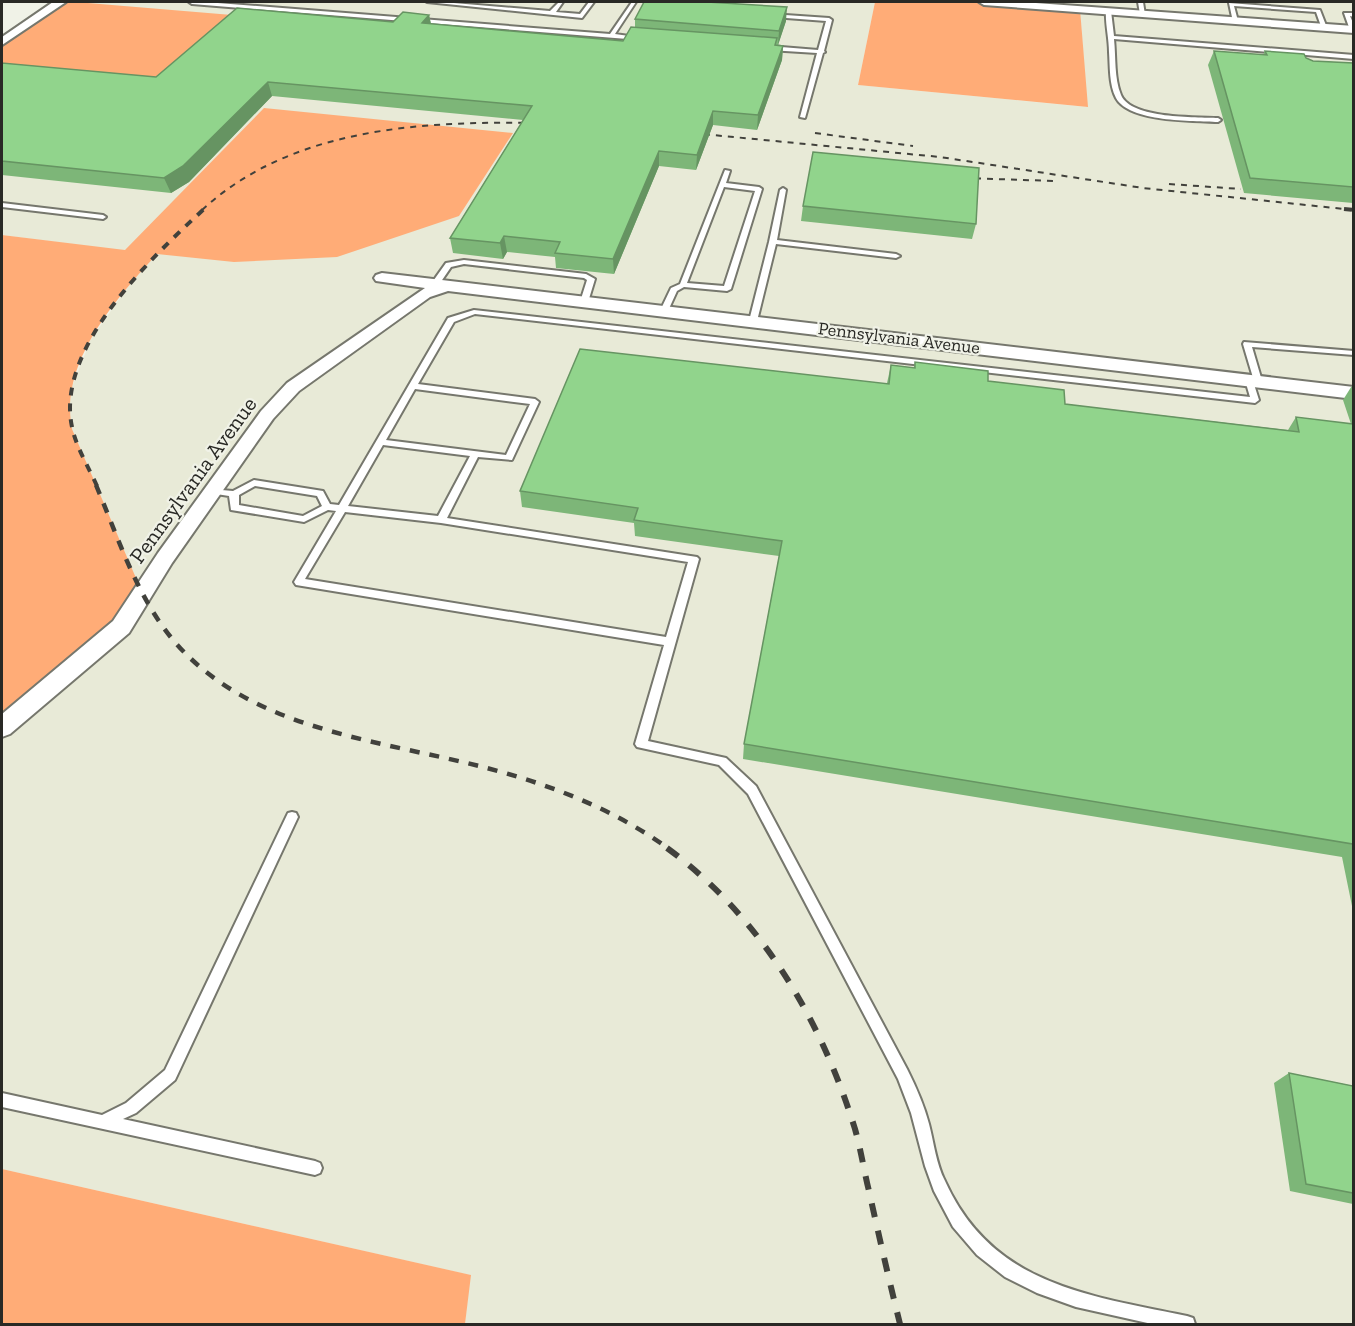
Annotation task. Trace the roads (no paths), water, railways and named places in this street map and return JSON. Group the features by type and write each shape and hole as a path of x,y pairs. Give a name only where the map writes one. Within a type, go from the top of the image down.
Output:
{"street":[{"path":"2,42 60,2"},
{"path":"984,2 1049,4 1143,14 1353,30"},
{"name":"Pennsylvania Avenue","path":"382,278 1353,393"},
{"name":"Pennsylvania Avenue","path":"2,727 121,627 165,558 213,491 267,416 293,387 440,285"}],"lane":[{"path":"192,2 653,39"},
{"path":"430,2 465,3 582,16 591,2"},
{"path":"490,7 495,2"},
{"path":"521,10 528,2"},
{"path":"552,14 561,2"},
{"path":"612,35 634,2"},
{"path":"1140,2 1143,14"},
{"path":"1235,21 1229,3 1318,11 1324,28"},
{"path":"1108,11 1118,97 1125,105 1149,114 1218,120"},
{"path":"770,14 829,20 803,117"},
{"path":"1353,15 1346,14 1353,30"},
{"path":"1111,37 1353,57"},
{"path":"1207,44 1228,54"},
{"path":"765,48 822,52"},
{"path":"1329,61 1339,56"},
{"path":"683,285 727,171"},
{"path":"664,311 674,290 683,285 727,290 759,189 722,185"},
{"path":"753,321 773,242 783,190"},
{"path":"2,205 103,217"},
{"path":"773,242 896,256"},
{"path":"440,285 449,265 464,262 586,276 591,279 584,302"},
{"path":"670,642 299,582 451,320 474,312 1255,400 1247,344 1353,353"},
{"path":"381,442 509,458 535,402 414,386"},
{"path":"441,520 475,454"},
{"path":"213,491 234,494 254,483 320,493 327,507"},
{"path":"234,494 234,508 304,519 327,507 342,508 441,520 694,559 641,744 694,753 722,762 752,790 898,1065 915,1103 939,1185 952,1213 973,1241 999,1265 1040,1288 1061,1296 1187,1324"},
{"path":"102,1122 131,1108 170,1075 292,817"},
{"path":"2,1100 315,1168"}],"railway":[{"path":"202,210 238,182 276,161 318,145 405,128 450,124 539,123"},
{"path":"692,133 940,157 1143,188 1354,210 1344,209"},
{"path":"815,133 913,146"},
{"path":"963,178 1056,181"},
{"path":"1169,184 1241,189"},
{"path":"97,486 72,427 71,397 78,366 92,336 134,279 204,209"},
{"path":"96,485 133,574 155,616 185,653 216,679 250,700 325,730 483,767 532,781 580,799 626,822 669,849"},
{"path":"667,848 701,875 759,938 784,973 825,1048 855,1129 900,1324"}]}
